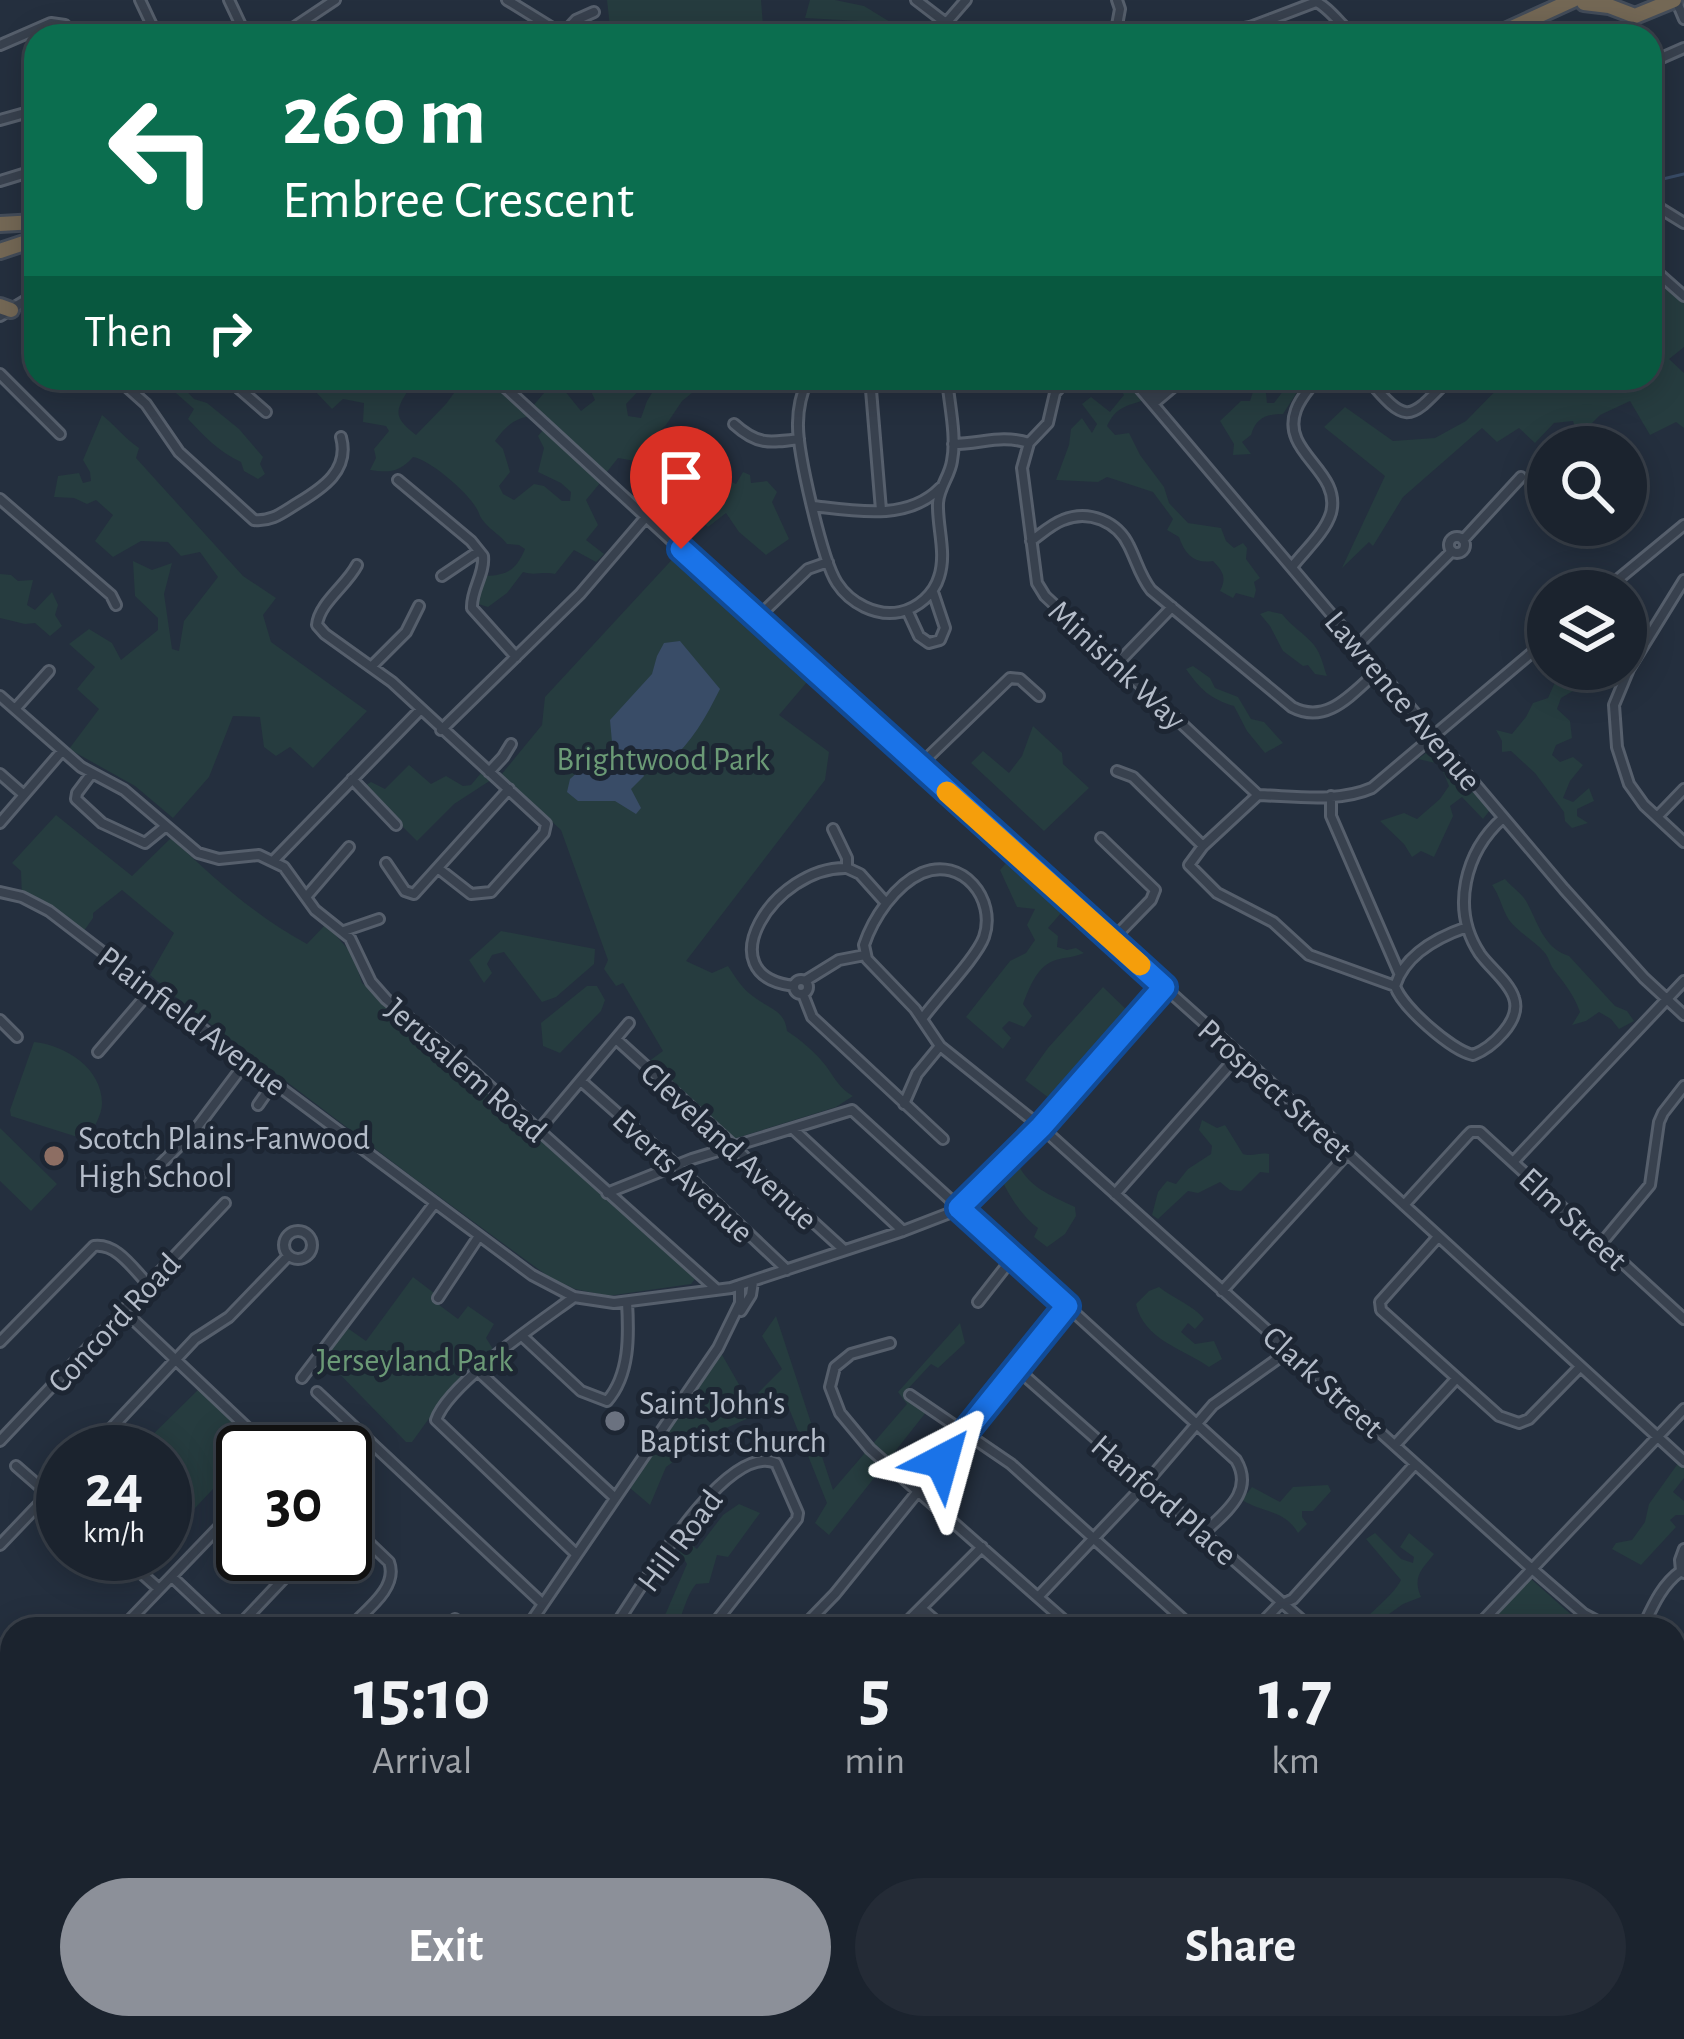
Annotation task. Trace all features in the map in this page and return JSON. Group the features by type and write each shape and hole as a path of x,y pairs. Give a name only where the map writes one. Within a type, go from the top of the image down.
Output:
{"highway":[{"path":"1524,24 1582,1 1635,16 1675,0"},
{"path":"1537,24 1582,1"}],"street":[{"path":"299,24 335,0"},
{"path":"916,0 946,23 966,0"},
{"path":"1675,0 1684,19"},
{"path":"510,1 545,24"},
{"path":"1257,24 1316,2 1337,23"},
{"path":"572,24 594,11"},
{"path":"1271,19 1273,24"},
{"path":"0,374 60,434"},
{"path":"130,390 146,404 179,452 248,517 260,521 276,516 331,480 342,461 341,436"},
{"path":"241,390 266,412"},
{"name":"Prospect Street","path":"508,390 1684,1461"},
{"path":"805,390 799,439 814,506 828,562 841,588 856,602 894,613 920,603 932,591 942,566 940,487"},
{"path":"871,390 881,510"},
{"path":"814,506 881,510 917,505 940,487 950,470 953,443 948,390"},
{"name":"Minisink Way","path":"1058,390 1048,423 1029,443 1022,468 1036,578 1042,592 1258,795"},
{"name":"Lawrence Avenue","path":"1141,390 1564,890 1684,1015"},
{"path":"1151,401 1161,390"},
{"path":"1151,401 1167,390"},
{"path":"1292,567 1326,524 1332,507 1327,482 1298,444 1293,427 1298,405 1309,390"},
{"path":"1378,390 1393,407 1408,412 1423,408 1439,390"},
{"path":"734,424 750,439 799,439"},
{"path":"953,443 1006,437 1029,443"},
{"path":"653,447 709,499"},
{"path":"441,730 580,594 682,476"},
{"path":"1358,645 1452,551 1451,540 1463,540 1521,477"},
{"path":"398,480 484,560 472,608 516,657"},
{"path":"0,499 111,595 116,605"},
{"path":"1031,542 1069,518 1101,519 1123,535 1145,583 1302,712 1332,710 1379,670"},
{"path":"1629,570 1684,524"},
{"path":"442,576 478,551"},
{"path":"757,618 808,569 828,562"},
{"path":"357,565 320,611 316,620 325,634 392,682 544,820 546,827 491,892 471,894 439,869"},
{"path":"1684,580 1629,669 1614,705 1616,747 1636,796 1684,842"},
{"path":"907,610 922,640 940,640 945,628 932,591"},
{"path":"371,668 406,632 419,606"},
{"path":"1117,664 1172,607"},
{"path":"1503,818 1487,834 1471,863 1464,896 1467,927 1478,950 1512,993 1516,1008 1511,1022 1473,1055 1460,1051 1404,1003 1395,986 1309,955 1273,922 1217,893 1189,866 1203,846 1258,795 1351,795 1372,788 1527,657"},
{"path":"15,710 49,671"},
{"path":"919,766 1010,678 1020,679 1039,696"},
{"path":"0,696 62,751 124,790 194,850 210,858 254,855 274,860 420,710"},
{"path":"489,772 511,743"},
{"path":"0,823 62,751"},
{"path":"1117,771 1133,777 1203,846"},
{"path":"92,773 76,800 102,823 145,843 166,826"},
{"path":"0,775 24,795"},
{"path":"352,779 396,825"},
{"path":"386,863 404,891 417,893 508,789"},
{"path":"1658,818 1684,789"},
{"path":"1331,796 1331,816 1400,973"},
{"path":"833,829 847,868"},
{"path":"1101,838 1155,890 1112,940"},
{"path":"306,897 349,848"},
{"name":"Jerusalem Road","path":"274,860 289,871 322,917 354,943 378,992 716,1290"},
{"path":"794,986 777,983 761,972 754,955 755,931 774,902 820,870 847,868 860,874 886,903"},
{"path":"940,869 955,872 968,878 985,902 987,924 980,946 922,1019 865,955 865,939 886,903 917,876 940,869"},
{"name":"Plainfield Avenue","path":"0,892 46,909 434,1204 540,1281 574,1297 627,1302 753,1282 959,1208"},
{"path":"343,932 379,919"},
{"path":"1395,986 1400,973 1432,943 1467,927"},
{"path":"794,986 839,960 865,955"},
{"path":"803,994 808,990 805,981"},
{"path":"1514,1161 1684,981"},
{"path":"794,986 803,994"},
{"path":"959,1208 1041,1127 1164,987"},
{"path":"98,1052 152,988"},
{"path":"803,994 812,1017 944,1139"},
{"name":"Clark Street","path":"922,1019 940,1046 1041,1127 1590,1617"},
{"path":"0,1020 17,1037"},
{"path":"538,1132 629,1023"},
{"name":"Cleveland Avenue","path":"616,1039 844,1250"},
{"path":"904,1104 916,1074 940,1046"},
{"path":"1114,1194 1239,1054"},
{"path":"147,1178 194,1130 246,1062"},
{"name":"Everts Avenue","path":"581,1081 787,1270"},
{"path":"258,1106 274,1082"},
{"path":"1600,1245 1650,1185 1659,1121 1684,1086"},
{"path":"607,1193 676,1165 852,1110 1235,1460 1243,1478 1238,1499 1204,1533"},
{"path":"794,1130 903,1231"},
{"name":"Elm Street","path":"1404,1205 1471,1132 1480,1132 1684,1319"},
{"path":"1222,1291 1347,1154"},
{"name":"Concord Road","path":"0,1441 225,1203"},
{"path":"302,1378 434,1204"},
{"path":"438,1298 479,1236"},
{"path":"1438,1237 1379,1306 1456,1379 1499,1416 1519,1423 1534,1416 1580,1367"},
{"path":"0,1342 94,1246 114,1250 148,1284"},
{"path":"114,1425 195,1339 229,1317 288,1256"},
{"path":"978,1302 1014,1256"},
{"path":"534,1617 718,1348 751,1294 753,1282"},
{"path":"733,1321 742,1298 740,1285"},
{"path":"574,1297 478,1371 436,1417 440,1427 576,1554"},
{"path":"522,1336 581,1391 607,1401 614,1395 629,1348 627,1302"},
{"path":"813,1617 1067,1306"},
{"path":"123,1310 245,1425"},
{"path":"890,1343 850,1354 839,1362 831,1376 831,1394 840,1414 859,1438 1059,1617"},
{"path":"1038,1597 1220,1399 1290,1350"},
{"name":"Hanford Place","path":"1017,1369 1299,1617"},
{"path":"478,1371 614,1497"},
{"path":"1395,1445 1456,1379"},
{"path":"317,1392 543,1604"},
{"path":"910,1395 1011,1464 1181,1617"},
{"path":"1486,1617 1684,1409"},
{"name":"Hill Road","path":"622,1617 713,1489 754,1460 770,1460 776,1463 797,1520 720,1617"},
{"path":"1269,1617 1293,1599 1415,1464"},
{"path":"16,1466 36,1483"},
{"path":"0,1545 36,1508"},
{"path":"192,1556 216,1531"},
{"path":"359,1617 393,1575 389,1562 372,1546"},
{"path":"914,1617 982,1546"},
{"path":"1648,1617 1658,1596 1682,1572 1684,1550"},
{"path":"150,1581 159,1589"},
{"path":"132,1617 168,1581"},
{"path":"176,1581 214,1617"},
{"path":"247,1617 281,1581"},
{"path":"922,1609 931,1617"}],"green space":[{"path":"607,0 761,0 763,24 610,24"},
{"path":"810,0 835,0 864,6 893,24 866,24 805,18"},
{"path":"1662,268 1684,291 1684,347 1669,359 1684,373 1684,428 1676,422 1650,435 1630,401 1600,415 1589,426 1575,426 1573,421 1527,426 1527,436 1519,428 1497,442 1482,428 1403,497 1373,546 1369,542 1342,568 1385,476 1324,427 1345,407 1393,441 1435,438 1466,421 1496,390 1662,390"},
{"path":"173,390 185,390 239,429 263,457 260,464 265,474 258,479 244,471 241,462 212,443 188,419 194,409"},
{"path":"314,390 408,390 399,414 416,435 456,390 503,390 534,416 512,423 495,441 503,449 510,472 499,486 503,494 514,500 534,484 570,501 571,492 538,472 544,448 538,436 543,430 600,483 586,500 598,525 586,540 604,554 596,562 574,550 555,574 523,572 488,607 475,603 486,576 510,570 525,549 507,544 463,492 420,459 413,457 394,470 370,470 376,458 374,449 389,431 386,426 363,422 364,403 343,399 332,409"},
{"path":"550,390 564,390 581,411 595,400 590,390 639,390 626,404 628,416 641,418 654,390 696,390 639,450 635,461 618,458 606,473 532,407"},
{"path":"1120,390 1136,390 1145,400 1118,411 1107,426 1115,435 1129,433 1169,503 1188,523 1221,528 1234,548 1243,543 1246,559 1260,578 1254,582 1254,598 1236,593 1233,598 1220,591 1219,568 1213,561 1192,557 1179,537 1167,530 1173,519 1153,492 1107,477 1098,482 1056,480 1071,429 1082,418 1092,433 1097,424 1082,404 1091,397 1110,412 1124,395"},
{"path":"1254,390 1266,390 1267,403 1274,403 1284,390 1298,390 1283,414 1259,421 1242,442 1251,454 1233,455 1234,444 1220,421 1241,401 1250,401"},
{"path":"102,415 139,448 136,458 243,576 276,598 263,615 271,642 367,711 313,768 290,747 276,756 264,747 260,717 233,716 209,777 173,818 135,786 69,749 99,709 77,689 95,667 69,644 89,629 112,643 121,660 158,630 158,618 135,596 133,561 152,570 172,563 164,594 172,649 179,651 184,621 218,577 200,552 181,556 168,542 141,541 113,557 95,541 113,515 96,500 87,504 54,497 58,476 79,473 83,483 91,481 83,460"},
{"path":"743,472 750,475 751,483 767,481 777,492 772,502 789,539 766,555 739,532 726,513 708,527 699,519 697,504 725,479 736,484"},
{"name":"Brightwood Park","path":"679,552 813,675 779,715 829,752 825,780 686,961 712,973 728,966 746,990 779,1014 787,1031 853,1096 836,1107 730,1140 648,1062 663,1051 623,983 616,986 604,969 608,960 561,830 501,775 542,725 545,697"},
{"path":"0,574 18,581 33,580 27,605 35,610 52,592 58,605 55,615 62,626 50,636 35,623 0,618"},
{"path":"1260,614 1282,614 1310,641 1327,676 1315,674 1283,651"},
{"path":"1193,666 1215,688 1238,697 1251,719 1264,722 1283,743 1265,753 1234,706 1196,682 1186,669"},
{"path":"1552,690 1575,690 1561,698 1557,709 1570,721 1572,738 1556,745 1552,755 1560,762 1573,757 1583,765 1563,798 1573,802 1589,788 1594,801 1577,809 1577,816 1588,823 1572,828 1535,773 1511,751 1502,752 1496,730 1512,734 1533,703 1548,698"},
{"path":"1033,726 1089,788 1044,831 971,763 983,751 1009,773 1022,756"},
{"path":"1434,747 1490,810 1483,819 1462,797 1450,806 1453,816 1434,857 1421,851 1412,857 1380,821 1404,813 1417,819 1440,799 1449,786 1440,764 1418,759"},
{"path":"409,765 431,784 446,776 463,786 471,785 481,773 491,780 454,804 417,841 363,787 371,782 385,789"},
{"path":"56,815 132,876 171,838 252,909 307,944 326,924 353,955 362,983 609,1197 695,1279 691,1284 608,1296 549,1277 150,975 174,933 122,890 93,913 81,935 22,897 21,871 12,863"},
{"path":"999,842 1068,905 1048,928 1058,936 1057,947 1084,953 1053,961 1038,974 1023,1004 1032,1016 1024,1027 1009,1021 1002,1028 1011,1038 1003,1049 966,1017 1010,961 1026,953 1035,940 1027,925 1035,909 1017,907 1000,870 1007,862 996,849"},
{"path":"1505,879 1524,898 1547,941 1569,956 1634,1021 1619,1029 1599,1012 1572,1025 1580,1012 1572,995 1545,953 1509,920 1492,885"},
{"path":"501,931 595,949 594,964 556,997 542,1002 504,952 492,955 487,964 492,973 484,983 469,960"},
{"path":"587,986 597,986 605,1000 601,1011 560,1053 543,1046 541,1023"},
{"path":"1103,987 1130,1013 1053,1101 1025,1080"},
{"path":"34,1042 69,1053 96,1079 102,1108 87,1140 11,1116"},
{"path":"1202,1120 1217,1128 1225,1125 1243,1154 1269,1154 1269,1173 1260,1172 1241,1191 1220,1182 1198,1193 1188,1191 1158,1219 1152,1215 1158,1192 1167,1181 1176,1184 1211,1154 1212,1146 1199,1130"},
{"path":"0,1128 57,1184 31,1211 0,1181"},
{"path":"1016,1160 1033,1184 1075,1207 1076,1216 1065,1234 1047,1247 1034,1237 1038,1228 1016,1205 1001,1177"},
{"name":"Jerseyland Park","path":"413,1277 434,1293 431,1299 458,1319 468,1306 494,1324 486,1338 493,1349 438,1406 412,1442 406,1442 323,1357 346,1327 366,1341"},
{"path":"1159,1287 1204,1319 1195,1329 1188,1323 1181,1332 1195,1344 1214,1341 1222,1359 1209,1367 1147,1326 1136,1304"},
{"path":"776,1316 833,1490 907,1404 898,1392 960,1323 965,1343 938,1368 931,1364 904,1393 927,1411 829,1535 815,1523 827,1503 786,1401 711,1435 705,1425 689,1434 695,1446 666,1467 650,1505 630,1488 721,1353 749,1402 782,1369 762,1336"},
{"path":"201,1387 241,1425 216,1425 216,1486 192,1511 192,1425 162,1425"},
{"path":"1679,1462 1684,1478 1673,1492 1684,1501 1684,1515 1670,1520 1676,1527 1641,1565 1612,1549 1616,1543 1632,1540 1645,1522 1649,1504"},
{"path":"1328,1485 1331,1491 1313,1511 1302,1511 1307,1524 1298,1533 1280,1515 1242,1500 1252,1487 1280,1502 1293,1487"},
{"path":"739,1504 760,1513 728,1557 717,1555 709,1583 696,1584 681,1617 662,1617 687,1564 676,1546 681,1537 697,1549 723,1515"},
{"path":"1375,1533 1401,1559 1413,1563 1414,1557 1400,1547 1409,1533 1434,1554 1418,1579 1421,1597 1403,1604 1389,1614 1391,1617 1367,1617 1401,1580 1366,1539"},
{"path":"1531,1579 1574,1617 1495,1617"}],"water":[{"path":"680,641 720,689 698,729 668,763 654,756 640,766 644,776 631,789 641,808 636,814 615,801 578,801 567,792 570,779 589,769 612,742 610,720 652,674 664,643"}],"waterway":[{"path":"1662,179 1684,174"}],"slow traffic":[{"path":"947,792 1140,965"}],"place":[{"name":"Scotch Plains-Fanwood High School","path":"54,1156"},
{"name":"Saint John's Baptist Church","path":"615,1421"}],"route":[{"path":"681,549 1164,987 1041,1127 959,1208 1067,1306 942,1461"}]}
